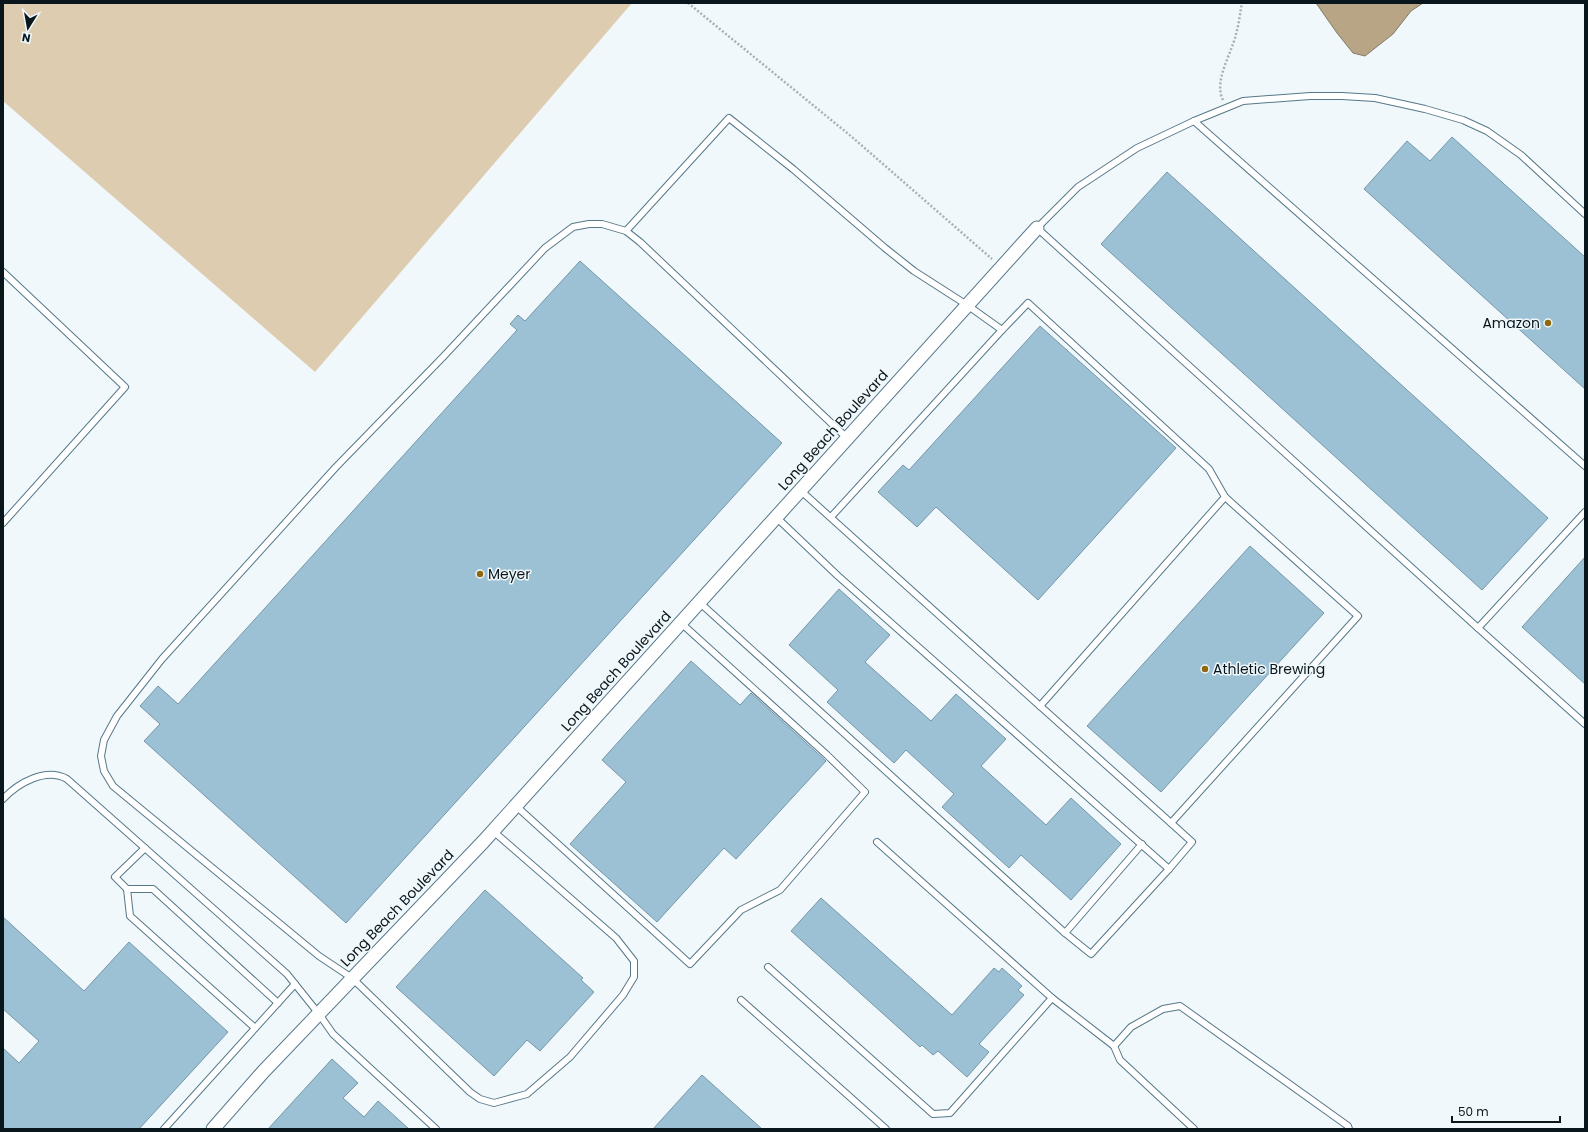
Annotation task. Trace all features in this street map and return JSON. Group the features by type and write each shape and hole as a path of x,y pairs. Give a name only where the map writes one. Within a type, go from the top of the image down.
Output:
{"street":[{"name":"Long Beach Boulevard","path":"217,1128 263,1072 516,806 1037,228"}],"lane":[{"path":"1585,214 1521,155 1487,131 1463,120 1425,109 1375,98 1310,96 1243,101 1194,121 1137,148 1078,187 1037,228 1585,724"},
{"path":"626,231 729,118 793,169 885,248 920,275 967,305 1002,330"},
{"path":"1194,121 1585,466"},
{"path":"493,831 616,938 634,962 634,978 623,995 570,1057 527,1094 494,1103 480,1099 470,1092 352,978 319,956 114,786 104,771 101,756 104,740 117,716 162,659 336,467 443,357 545,248 573,227 589,224 602,224 626,231 640,242 847,438"},
{"path":"3,272 125,386 3,524"},
{"path":"831,517 1028,303 1209,469 1225,497 1358,616 1171,823"},
{"path":"699,602 1065,933 1091,954 1169,869 1192,842 800,490"},
{"path":"1040,706 1225,497"},
{"path":"1478,628 1585,512"},
{"path":"776,517 838,576 1169,869"},
{"path":"516,806 690,964 741,910 780,890 865,792 827,754 681,623"},
{"path":"3,799 20,786 46,774 60,775 67,779 287,974 333,1034 436,1129"},
{"path":"877,842 1052,998 1114,1046 1120,1060 1194,1129"},
{"path":"1065,933 1142,844"},
{"path":"145,848 115,877 128,890 130,916 255,1028"},
{"path":"128,890 153,889 278,1003"},
{"path":"768,967 933,1114 950,1113 1052,998"},
{"path":"164,1129 295,984"},
{"path":"741,1000 886,1129"},
{"path":"1114,1046 1131,1027 1163,1009 1180,1006 1348,1126 1349,1129"}],"path":[{"path":"688,3 852,136 1001,267"},
{"path":"1227,108 1221,96 1223,68 1236,34 1242,3"}],"shaded area":[{"path":"3,3 632,3 315,372 3,101"},
{"path":"1316,3 1423,3 1411,11 1393,34 1365,56 1353,53"}],"building":[{"name":"Amazon","path":"1452,137 1585,257 1585,389 1364,189 1407,141 1430,161"},
{"path":"1167,172 1548,518 1482,590 1101,244"},
{"name":"Meyer","path":"580,261 782,443 346,923 144,741 160,724 140,706 158,686 178,704 517,330 510,324 518,315 525,321"},
{"path":"1040,326 1176,448 1038,600 936,507 917,527 878,492 903,465 909,470"},
{"name":"Athletic Brewing","path":"1250,546 1324,613 1161,792 1087,726"},
{"path":"1585,557 1585,684 1522,627"},
{"path":"839,589 890,635 865,662 931,721 956,694 1006,739 981,766 1046,825 1071,798 1121,844 1071,900 1021,855 1009,868 942,807 954,794 906,750 894,763 827,702 838,690 789,645"},
{"path":"691,661 740,705 751,693 826,761 736,859 724,848 657,922 570,844 626,782 602,760"},
{"path":"485,890 583,978 581,980 594,992 540,1051 527,1040 494,1076 396,987"},
{"path":"821,898 952,1015 994,968 999,972 1002,968 1022,986 1018,990 1024,995 979,1044 989,1052 967,1077 938,1051 933,1055 922,1045 920,1047 791,931"},
{"path":"3,917 84,991 129,942 228,1032 139,1129 3,1129 3,1048 19,1063 39,1041 3,1009"},
{"path":"332,1059 358,1083 343,1098 364,1117 378,1101 409,1129 268,1129"},
{"path":"702,1075 762,1129 653,1129"}],"place":[{"name":"Amazon","path":"1548,323"},
{"name":"Meyer","path":"480,574"},
{"name":"Athletic Brewing","path":"1205,669"}]}
